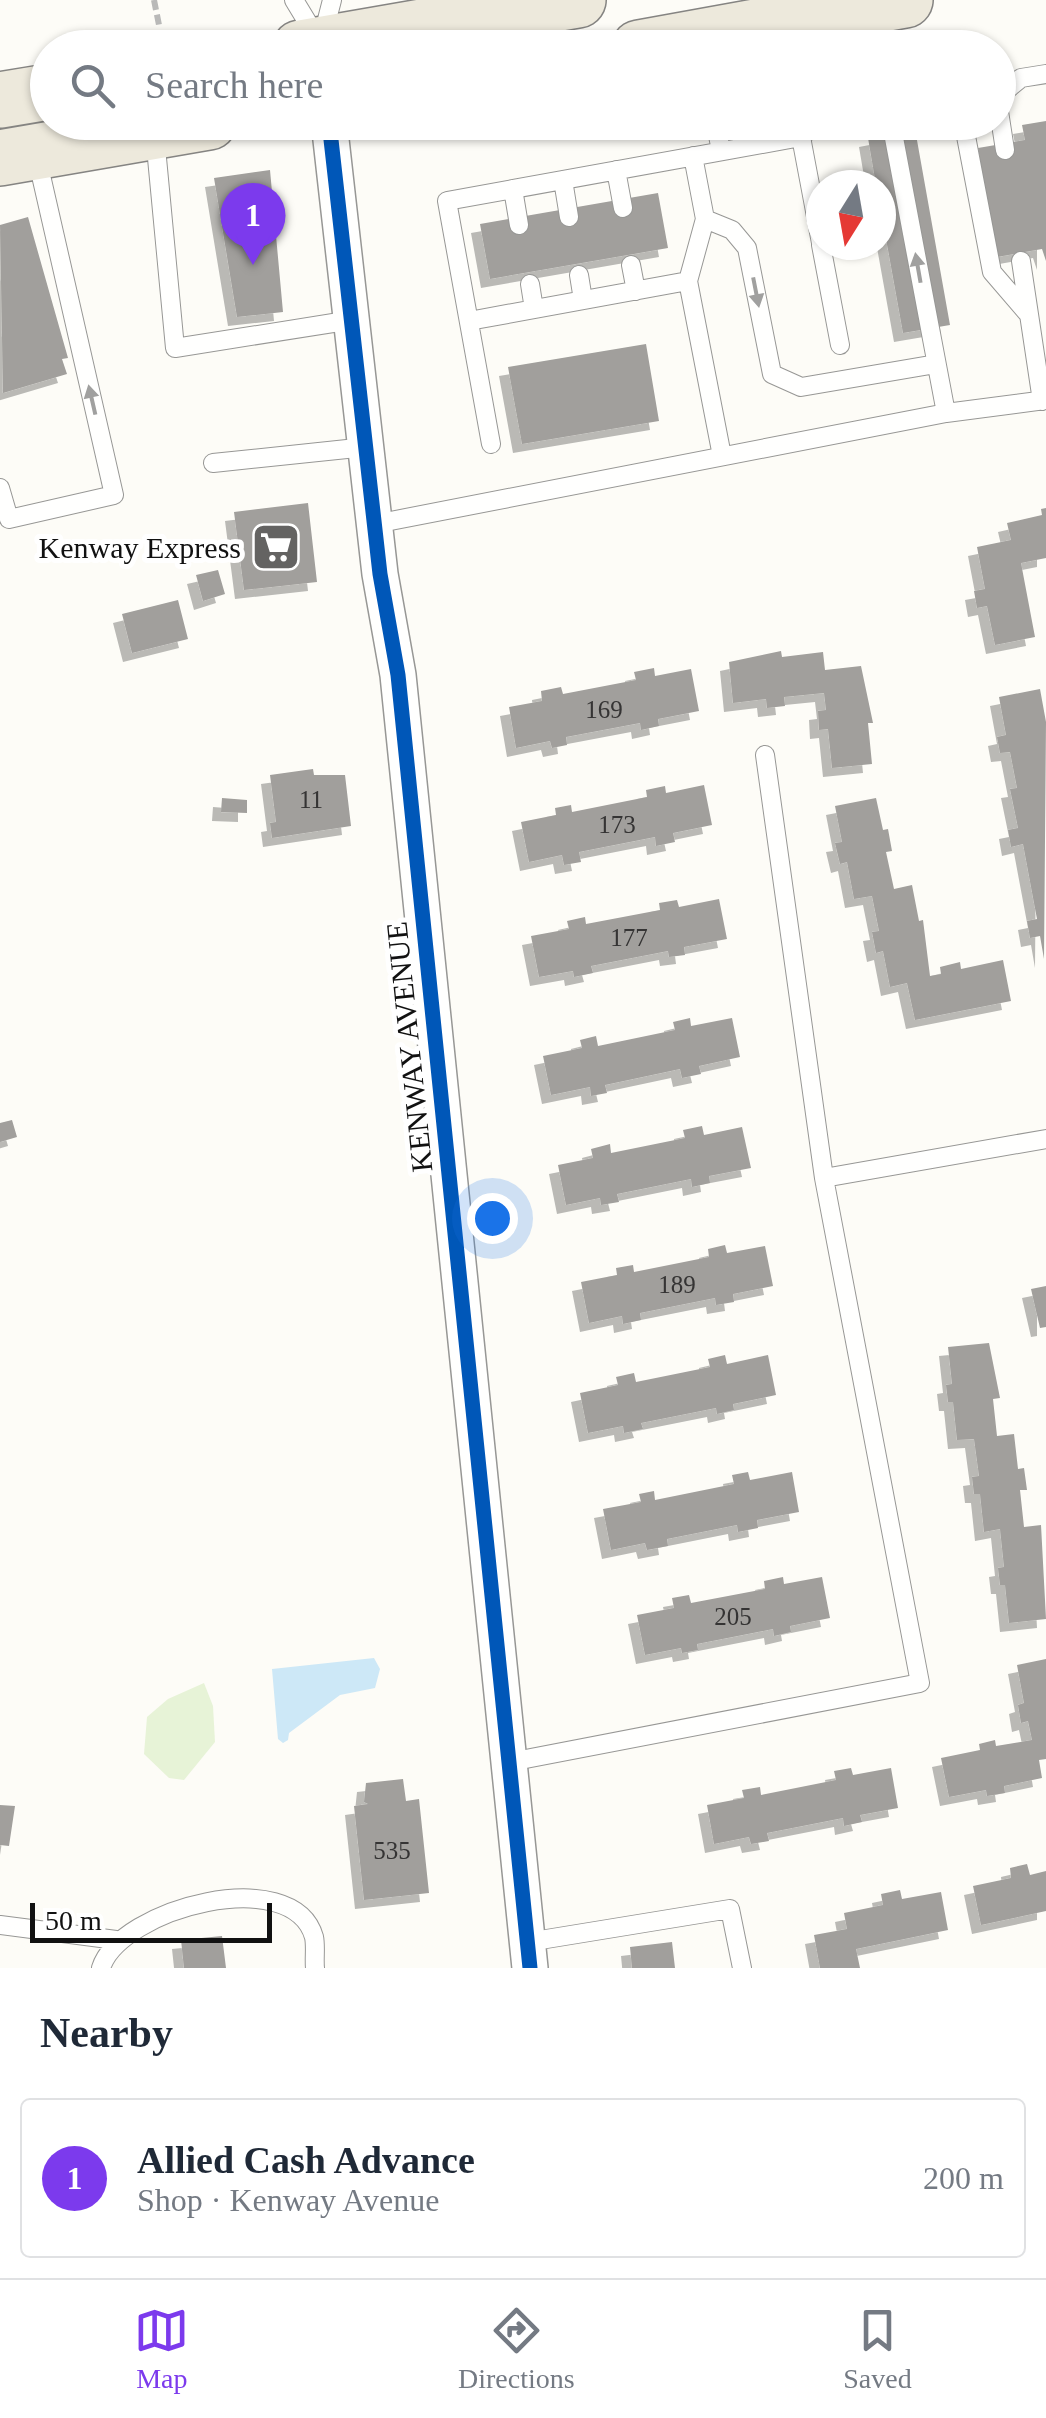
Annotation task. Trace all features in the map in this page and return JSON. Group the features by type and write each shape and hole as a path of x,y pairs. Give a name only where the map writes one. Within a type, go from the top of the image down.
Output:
{"main road":[{"path":"313,28 578,0"},
{"path":"758,30 904,0"},
{"path":"0,100 30,95"},
{"path":"18,155 107,140"}],"street":[{"name":"KENWAY AVENUE","path":"331,140 374,524 398,675 529,1955"}],"lane":[{"path":"1016,82 1046,74"},
{"path":"155,140 176,348 352,320"},
{"path":"719,140 721,150"},
{"path":"491,444 447,202 783,140"},
{"path":"802,140 807,170"},
{"path":"895,140 946,413"},
{"path":"967,140 992,272 1029,315"},
{"path":"1003,140 1005,150"},
{"path":"0,488 9,519 114,496 18,155"},
{"path":"693,156 705,219 688,281 722,456"},
{"path":"616,170 622,208"},
{"path":"563,180 569,217"},
{"path":"512,189 519,225"},
{"path":"705,219 732,230 747,248 772,374 784,383 801,387 936,364"},
{"path":"824,260 840,345"},
{"path":"374,524 946,413 1044,401 1021,261"},
{"path":"632,265 636,291"},
{"path":"579,275 583,300"},
{"path":"469,322 688,281"},
{"path":"530,284 534,310"},
{"path":"213,463 366,447"},
{"path":"510,1762 920,1683 824,1178 765,755"},
{"path":"824,1178 1046,1139"},
{"path":"101,1968 116,1940 170,1910 218,1900 258,1899 293,1909 314,1936 315,1968"},
{"path":"529,1955 730,1909 742,1968"},
{"path":"0,1925 116,1940"}],"path":[{"path":"154,0 159,25"}],"green space":[{"path":"204,1683 213,1706 215,1742 184,1780 169,1778 144,1754 147,1717 168,1699"}],"water":[{"path":"374,1658 380,1669 375,1688 340,1695 289,1733 288,1740 283,1743 278,1739 272,1669"}],"building":[{"path":"1046,121 1046,261 1042,249 997,257 978,148 1025,140 1022,125"},
{"path":"868,140 917,140 950,325 903,333 890,260 896,260 896,170 873,170"},
{"path":"270,170 283,312 237,317 214,178"},
{"path":"658,193 668,248 490,279 480,224"},
{"path":"28,217 68,358 62,359 67,374 3,393 0,225"},
{"path":"646,344 659,421 522,444 508,367"},
{"name":"Kenway Express","path":"308,503 317,582 244,590 234,512"},
{"path":"1046,508 1046,558 1021,563 1035,637 995,645 987,606 977,608 974,591 985,589 977,547 1011,540 1007,523 1042,515 1041,509"},
{"path":"218,570 225,594 203,601 196,575"},
{"path":"178,600 188,639 132,653 122,614"},
{"path":"781,651 782,657 823,652 825,670 861,666 873,723 868,723 872,764 832,768 828,729 819,730 818,711 826,710 824,693 784,697 785,706 767,708 766,699 733,703 729,662"},
{"path":"654,668 655,676 691,669 699,711 658,719 659,726 641,730 640,723 566,737 567,745 552,748 550,741 516,748 509,707 542,701 541,691 561,687 563,694 636,680 634,672"},
{"path":"1040,689 1046,722 1044,959 1040,936 1030,938 1027,921 1037,919 1023,844 1011,847 1008,830 1018,828 1010,789 1017,788 1010,752 1000,753 997,737 1006,735 999,697"},
{"path":"313,769 314,775 345,775 351,826 272,838 270,823 276,822 270,775"},
{"path":"704,785 712,825 673,833 675,842 656,846 655,837 579,852 581,862 564,865 562,855 529,862 521,822 556,815 555,808 571,805 572,812 647,797 646,790 665,786 666,793"},
{"path":"222,798 247,800 247,813 221,812"},
{"path":"876,798 883,830 888,829 892,851 886,852 894,889 912,885 919,921 923,920 930,976 941,974 940,967 960,962 961,969 1003,960 1011,1001 915,1020 907,983 890,987 883,951 876,953 872,932 879,931 872,896 854,899 847,862 840,864 835,843 842,842 835,806"},
{"path":"719,899 727,939 684,947 685,955 669,957 668,951 591,966 593,973 574,977 573,971 539,977 531,936 569,929 567,921 585,917 586,924 660,910 659,903 677,900 679,907"},
{"path":"690,1018 691,1026 732,1018 740,1057 699,1066 701,1074 682,1078 680,1069 605,1085 607,1093 591,1096 590,1087 551,1095 543,1056 582,1048 580,1040 596,1036 598,1046 675,1030 673,1022"},
{"path":"12,1120 17,1137 0,1142 0,1123"},
{"path":"702,1126 704,1135 742,1127 751,1168 709,1176 710,1183 692,1187 691,1179 617,1194 619,1202 601,1205 600,1198 566,1205 558,1165 593,1158 591,1149 610,1144 611,1153 685,1138 683,1130"},
{"path":"725,1245 727,1253 765,1246 773,1286 733,1294 734,1302 716,1305 715,1298 640,1313 641,1320 623,1324 622,1316 589,1323 581,1282 617,1275 616,1268 633,1265 634,1272 709,1257 708,1249"},
{"path":"1046,1286 1046,1327 1040,1328 1031,1289"},
{"path":"989,1343 1000,1398 993,1399 997,1436 1014,1434 1018,1469 1024,1468 1027,1490 1020,1490 1024,1527 1041,1525 1046,1619 1009,1623 1005,1585 1000,1585 998,1568 1004,1567 1000,1529 984,1532 980,1494 974,1494 972,1477 979,1476 974,1439 957,1440 953,1402 948,1402 946,1385 952,1384 948,1347"},
{"path":"725,1355 727,1364 768,1355 776,1395 733,1404 734,1410 717,1414 716,1408 641,1423 643,1429 624,1433 623,1426 588,1433 580,1393 618,1385 616,1377 634,1373 636,1382 710,1367 708,1359"},
{"path":"748,1472 750,1480 792,1472 799,1512 757,1520 758,1528 738,1532 737,1525 667,1539 668,1546 647,1550 645,1543 611,1550 603,1509 641,1502 639,1494 654,1491 655,1500 734,1484 732,1475"},
{"path":"783,1577 784,1584 822,1577 830,1618 790,1626 791,1632 774,1636 773,1629 697,1644 698,1650 682,1653 681,1648 645,1655 637,1615 674,1608 672,1598 689,1595 691,1603 765,1589 764,1581"},
{"path":"1046,1659 1046,1759 1039,1760 1042,1778 1004,1786 1005,1793 987,1796 986,1790 949,1797 941,1758 980,1750 979,1744 995,1740 996,1746 1032,1740 1028,1721 1021,1723 1018,1705 1024,1703 1017,1665"},
{"path":"851,1768 853,1775 891,1768 898,1808 860,1815 862,1822 844,1826 843,1818 767,1833 769,1841 751,1844 749,1837 714,1844 707,1805 744,1798 742,1790 760,1787 761,1795 836,1780 834,1771"},
{"path":"403,1779 406,1801 419,1799 429,1893 364,1900 354,1806 368,1804 364,1802 366,1783"},
{"path":"0,1805 15,1806 9,1846 0,1845"},
{"path":"1027,1864 1030,1875 1046,1871 1046,1911 981,1925 973,1886 1011,1878 1010,1868"},
{"path":"900,1890 902,1899 941,1892 948,1930 856,1949 860,1968 820,1968 814,1935 847,1929 844,1913 883,1905 881,1894"},
{"path":"222,1936 226,1968 184,1968 181,1940"},
{"path":"672,1942 675,1968 632,1968 630,1947"}],"cycle path":[{"path":"331,140 380,574 398,675 530,1968"}],"place":[{"name":"Allied Cash Advance","path":"253,265"},
{"name":"Kenway Express","path":"276,547"}]}
